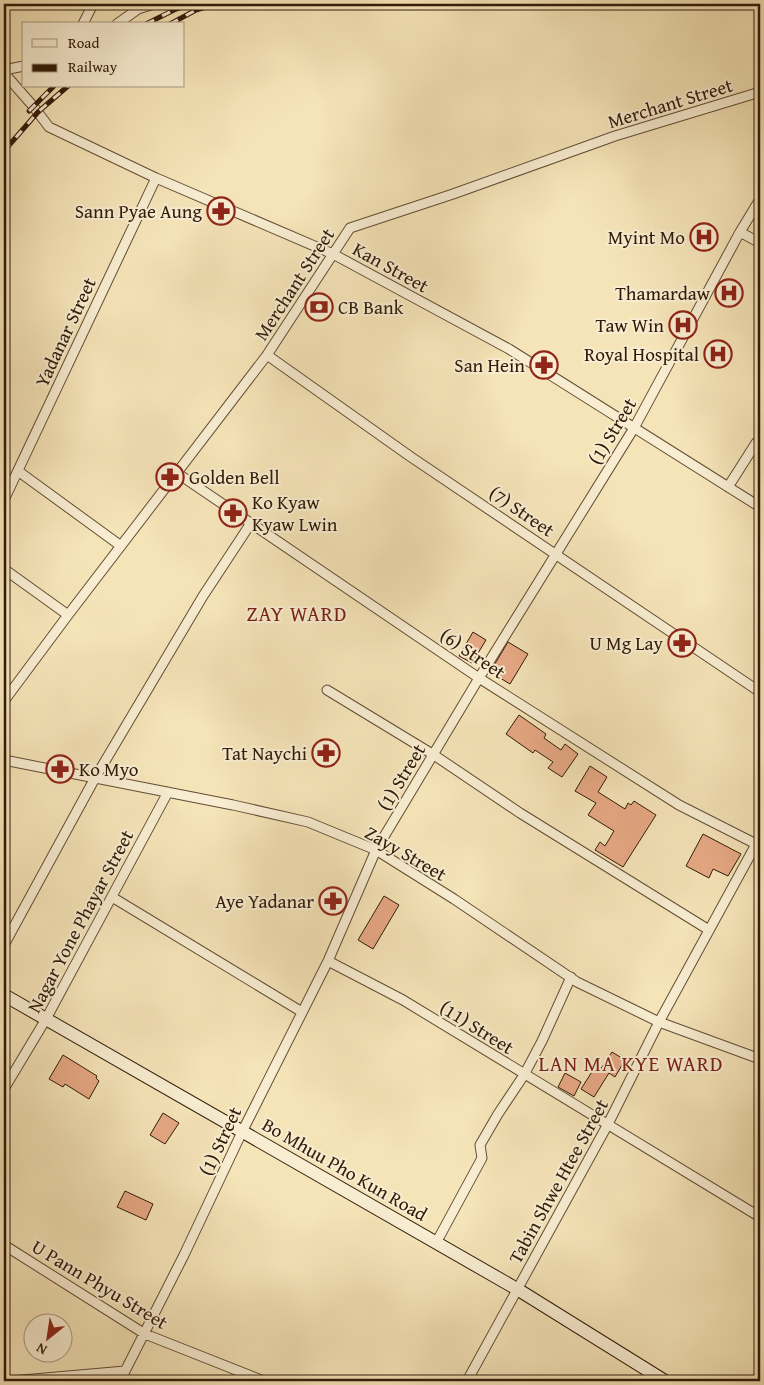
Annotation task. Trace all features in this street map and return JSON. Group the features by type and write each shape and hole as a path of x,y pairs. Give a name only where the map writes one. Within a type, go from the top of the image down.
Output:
{"street":[{"path":"84,22 93,4"},
{"path":"120,22 138,9 154,4"},
{"path":"4,72 22,67"},
{"name":"Kan Street","path":"4,72 49,128 156,178 333,254 509,349 760,507"},
{"name":"Merchant Street","path":"4,701 267,355 350,228 453,194 615,136 760,92"},
{"name":"Yadanar Street","path":"4,500 156,178"},
{"path":"760,199 740,232 760,243"},
{"name":"(1) Street","path":"120,1381 145,1334 242,1132 328,961 376,850 479,678 634,428 740,232"},
{"name":"(7) Street","path":"267,355 411,457 760,692"},
{"path":"728,487 756,444 760,441"},
{"path":"18,470 121,546"},
{"name":"(6) Street","path":"177,473 479,678 679,805 759,843"},
{"path":"4,945 95,778 203,596 251,523"},
{"path":"4,569 68,615"},
{"path":"327,690 434,755 520,813 709,930"},
{"name":"Zayy Street","path":"4,760 233,805 308,822 376,850 454,899 571,978 659,1022 760,1058"},
{"name":"Nagar Yone Phayar Street","path":"4,1090 46,1019 168,792"},
{"name":"Tabin Shwe Htee Street","path":"467,1381 608,1124 659,1022 759,843"},
{"path":"112,897 302,1012"},
{"name":"(11) Street","path":"328,961 403,1000 760,1217"},
{"path":"436,1243 482,1158 480,1145 524,1075 571,978"},
{"name":"Bo Mhuu Pho Kun Road","path":"4,995 517,1290 665,1381"},
{"name":"U Pann Phyu Street","path":"4,1245 145,1334 264,1381"},
{"path":"11,1381 126,1371"}],"building":[{"path":"473,632 486,640 472,663 459,656"},
{"path":"508,642 528,654 510,684 490,672"},
{"path":"519,715 546,734 544,738 561,750 565,744 578,754 562,777 548,768 553,762 535,750 533,753 506,734"},
{"path":"590,766 607,777 598,792 625,809 628,803 631,805 634,801 656,815 623,867 595,850 600,842 605,846 614,831 588,815 596,803 575,791"},
{"path":"703,834 741,854 728,876 713,869 709,878 686,866"},
{"path":"384,896 399,905 373,949 358,940"},
{"path":"612,1052 625,1060 615,1077 609,1073 594,1097 581,1089 595,1067 600,1070"},
{"path":"63,1055 97,1076 96,1078 99,1081 89,1099 65,1084 63,1087 49,1079"},
{"path":"565,1073 581,1082 574,1096 558,1087"},
{"path":"163,1113 179,1123 165,1144 150,1135"},
{"path":"125,1191 153,1204 146,1220 117,1207"}],"railway":[{"path":"150,22 176,9 192,4"},
{"path":"174,22 196,10 216,4"},
{"path":"29,111 52,88"},
{"path":"4,151 38,112 66,88"}],"place":[{"name":"Sann Pyae Aung","path":"221,211"},
{"name":"Myint Mo","path":"704,237"},
{"name":"Thamardaw","path":"729,293"},
{"name":"CB Bank","path":"319,307"},
{"name":"Taw Win","path":"683,325"},
{"name":"Royal Hospital","path":"718,354"},
{"name":"San Hein","path":"544,365"},
{"name":"Golden Bell","path":"170,477"},
{"name":"Ko Kyaw Kyaw Lwin","path":"233,513"},
{"name":"U Mg Lay","path":"682,643"},
{"name":"Tat Naychi","path":"326,753"},
{"name":"Ko Myo","path":"60,769"},
{"name":"Aye Yadanar","path":"333,901"}],"district":[{"name":"ZAY WARD","path":"297,613"},
{"name":"LAN MA KYE WARD","path":"631,1063"}]}
